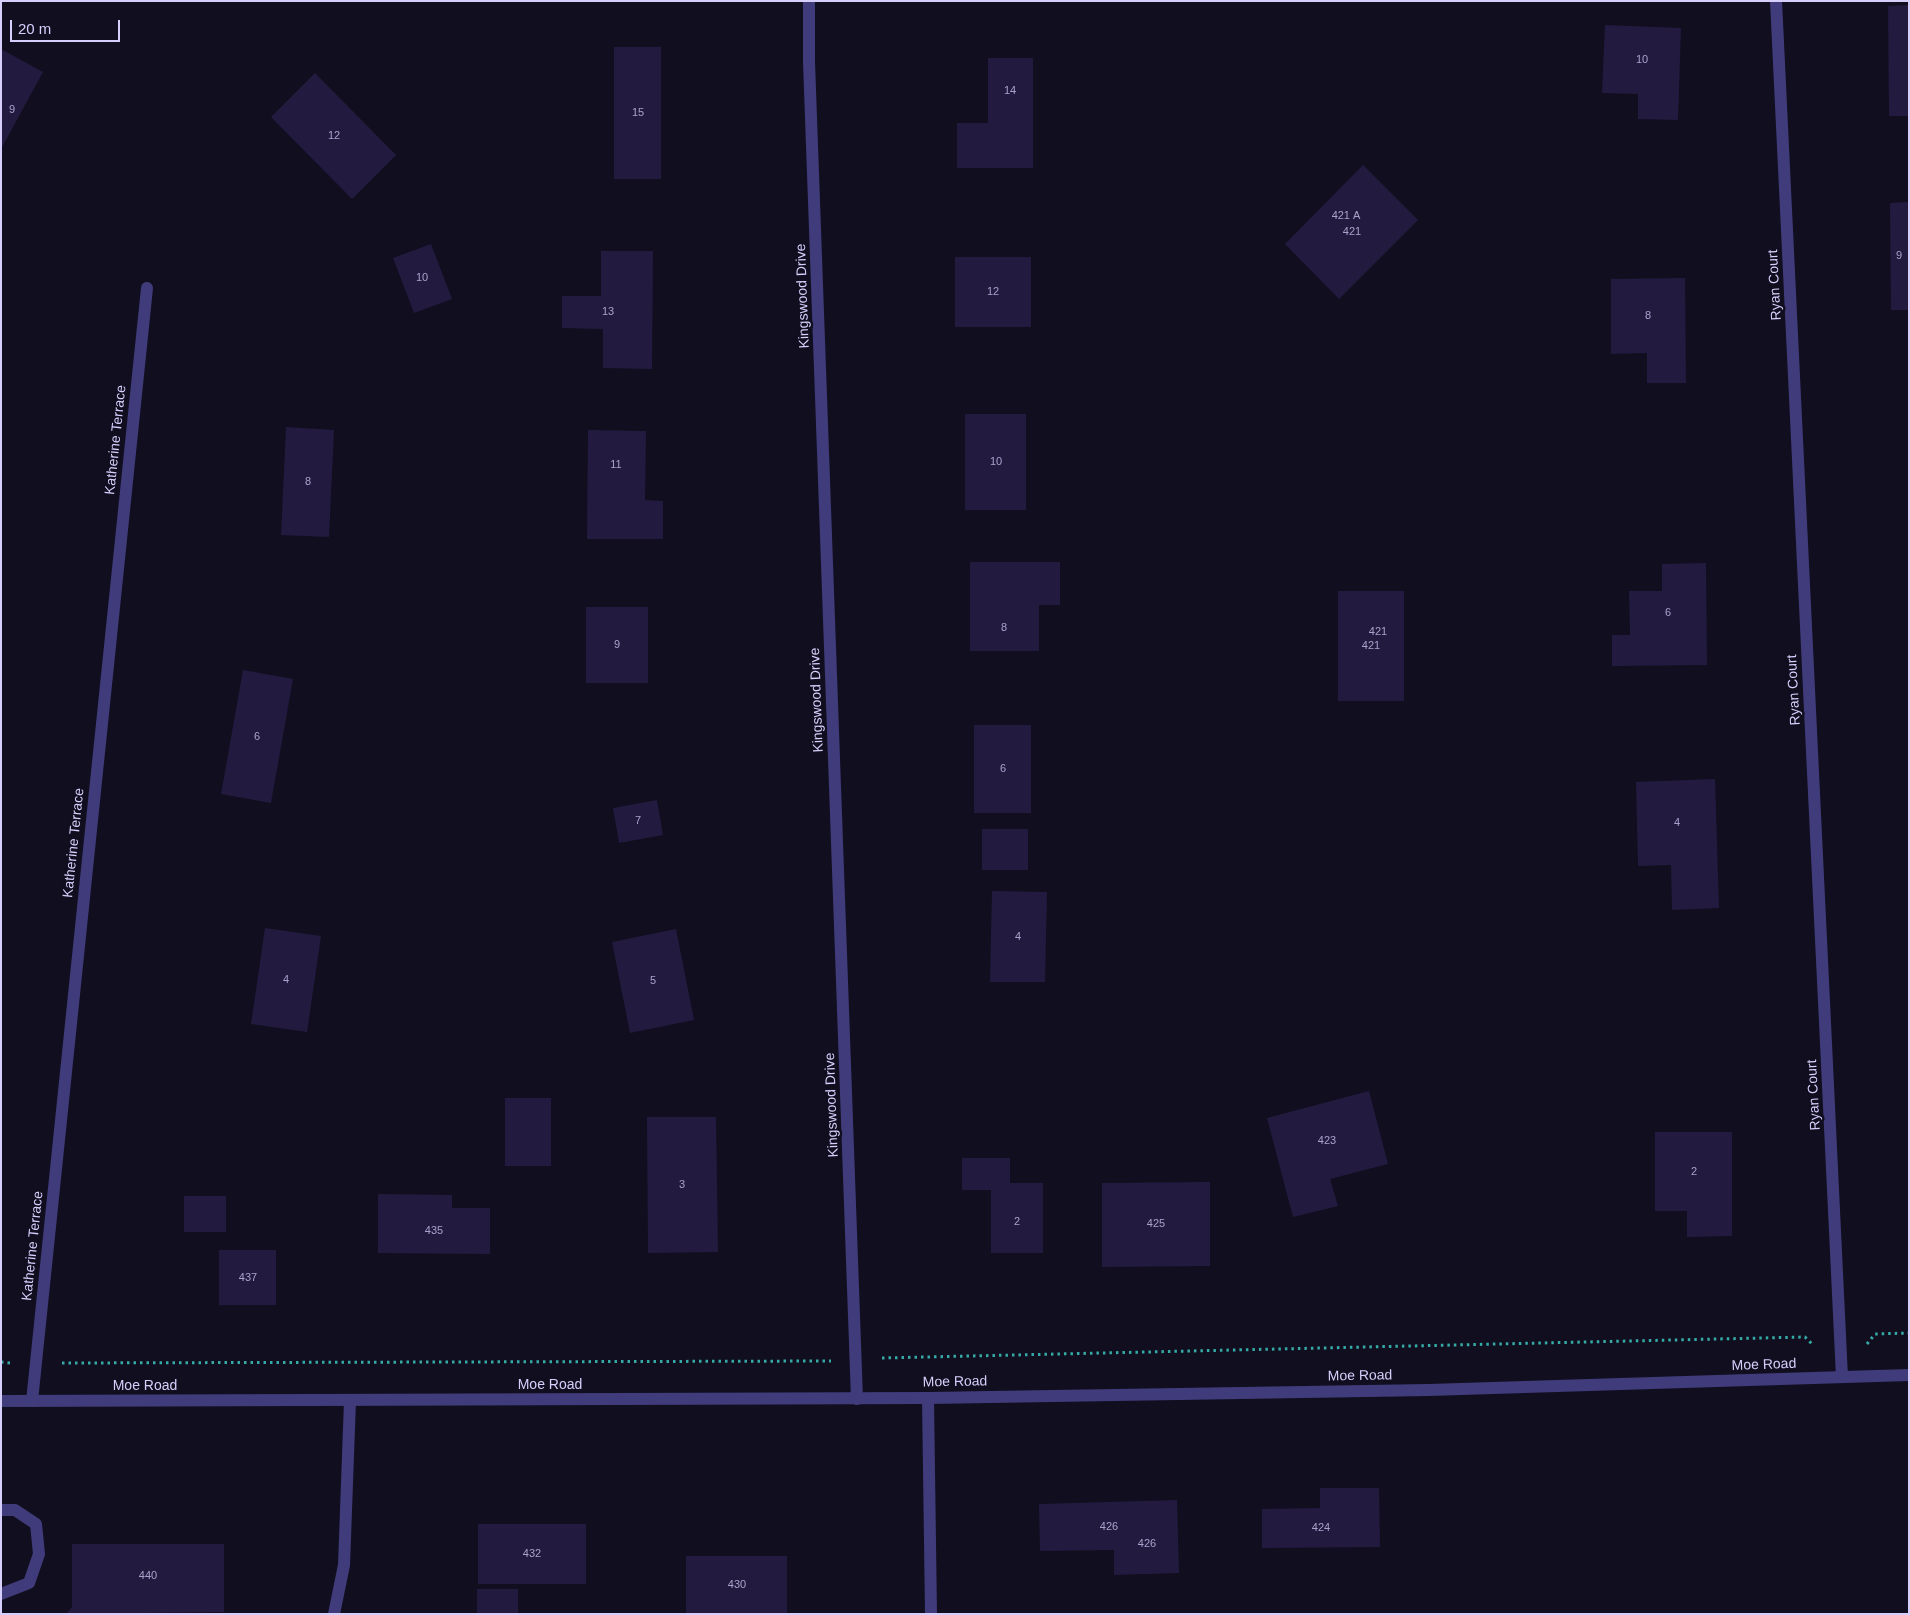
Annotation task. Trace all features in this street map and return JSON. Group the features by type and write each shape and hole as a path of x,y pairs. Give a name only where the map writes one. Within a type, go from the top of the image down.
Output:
{"street":[{"name":"Kingswood Drive","path":"809,1 809,62 857,1398"},
{"name":"Ryan Court","path":"1776,1 1842,1377"},
{"name":"Katherine Terrace","path":"32,1401 147,288"},
{"name":"Moe Road","path":"1,1402 928,1398 1429,1390 1909,1375"},
{"path":"928,1398 931,1614"},
{"path":"334,1614 344,1565 350,1401"},
{"path":"1,1510 15,1510 36,1524 39,1554 29,1583 1,1594"}],"path":[{"path":"1,1362 856,1360 1805,1337 1842,1377 1876,1334 1909,1333"}],"building":[{"path":"1909,5 1909,116 1889,116 1888,6"},
{"path":"1605,25 1681,28 1678,120 1638,119 1638,94 1602,93"},
{"path":"614,47 661,47 661,179 614,179"},
{"path":"1,49 43,72 1,149"},
{"path":"988,58 1033,58 1033,168 957,168 957,123 988,123"},
{"path":"315,73 396,155 352,199 271,117"},
{"path":"1363,165 1418,220 1339,299 1285,244"},
{"path":"1909,202 1909,310 1891,310 1890,203"},
{"path":"431,244 452,299 414,313 393,258"},
{"path":"601,251 653,251 652,369 603,368 603,329 562,328 562,296 601,296"},
{"path":"955,257 1031,257 1031,327 955,327"},
{"path":"1685,278 1686,383 1647,383 1647,353 1611,354 1611,279"},
{"path":"965,414 1026,414 1026,510 965,510"},
{"path":"286,427 334,430 329,537 281,535"},
{"path":"588,430 646,431 645,500 663,501 663,539 587,539"},
{"path":"970,562 1060,562 1060,605 1039,605 1039,651 970,651"},
{"path":"1706,563 1707,665 1612,666 1612,635 1630,635 1629,591 1662,591 1662,564"},
{"path":"1338,591 1404,591 1404,701 1338,701"},
{"path":"586,607 648,607 648,683 586,683"},
{"path":"243,670 293,679 271,803 221,794"},
{"path":"974,725 1031,725 1031,813 974,813"},
{"path":"1715,779 1719,908 1672,910 1671,865 1638,866 1636,782"},
{"path":"657,800 663,835 619,843 613,808"},
{"path":"982,829 1028,829 1028,870 982,870"},
{"path":"992,891 1047,892 1045,982 990,982"},
{"path":"265,928 321,936 307,1032 251,1024"},
{"path":"676,929 694,1020 630,1033 612,942"},
{"path":"1369,1091 1388,1164 1330,1179 1338,1206 1293,1217 1267,1118"},
{"path":"505,1098 551,1098 551,1166 505,1166"},
{"path":"647,1117 716,1117 718,1252 648,1253"},
{"path":"1655,1132 1732,1132 1732,1236 1687,1237 1687,1211 1655,1211"},
{"path":"962,1158 1010,1158 1010,1183 1043,1183 1043,1253 991,1253 991,1190 962,1190"},
{"path":"1210,1182 1210,1266 1102,1267 1102,1183"},
{"path":"378,1194 452,1195 452,1208 490,1208 490,1254 378,1253"},
{"path":"184,1196 226,1196 226,1232 184,1232"},
{"path":"219,1250 276,1250 276,1305 219,1305"},
{"path":"1320,1488 1379,1488 1380,1547 1262,1548 1262,1509 1320,1508"},
{"path":"1177,1500 1179,1573 1114,1575 1114,1550 1040,1551 1039,1504"},
{"path":"478,1524 586,1524 586,1584 478,1584"},
{"path":"72,1544 224,1544 224,1612 66,1614 72,1607"},
{"path":"686,1556 787,1556 787,1613 686,1613"},
{"path":"477,1589 518,1589 518,1614 477,1614"}]}
